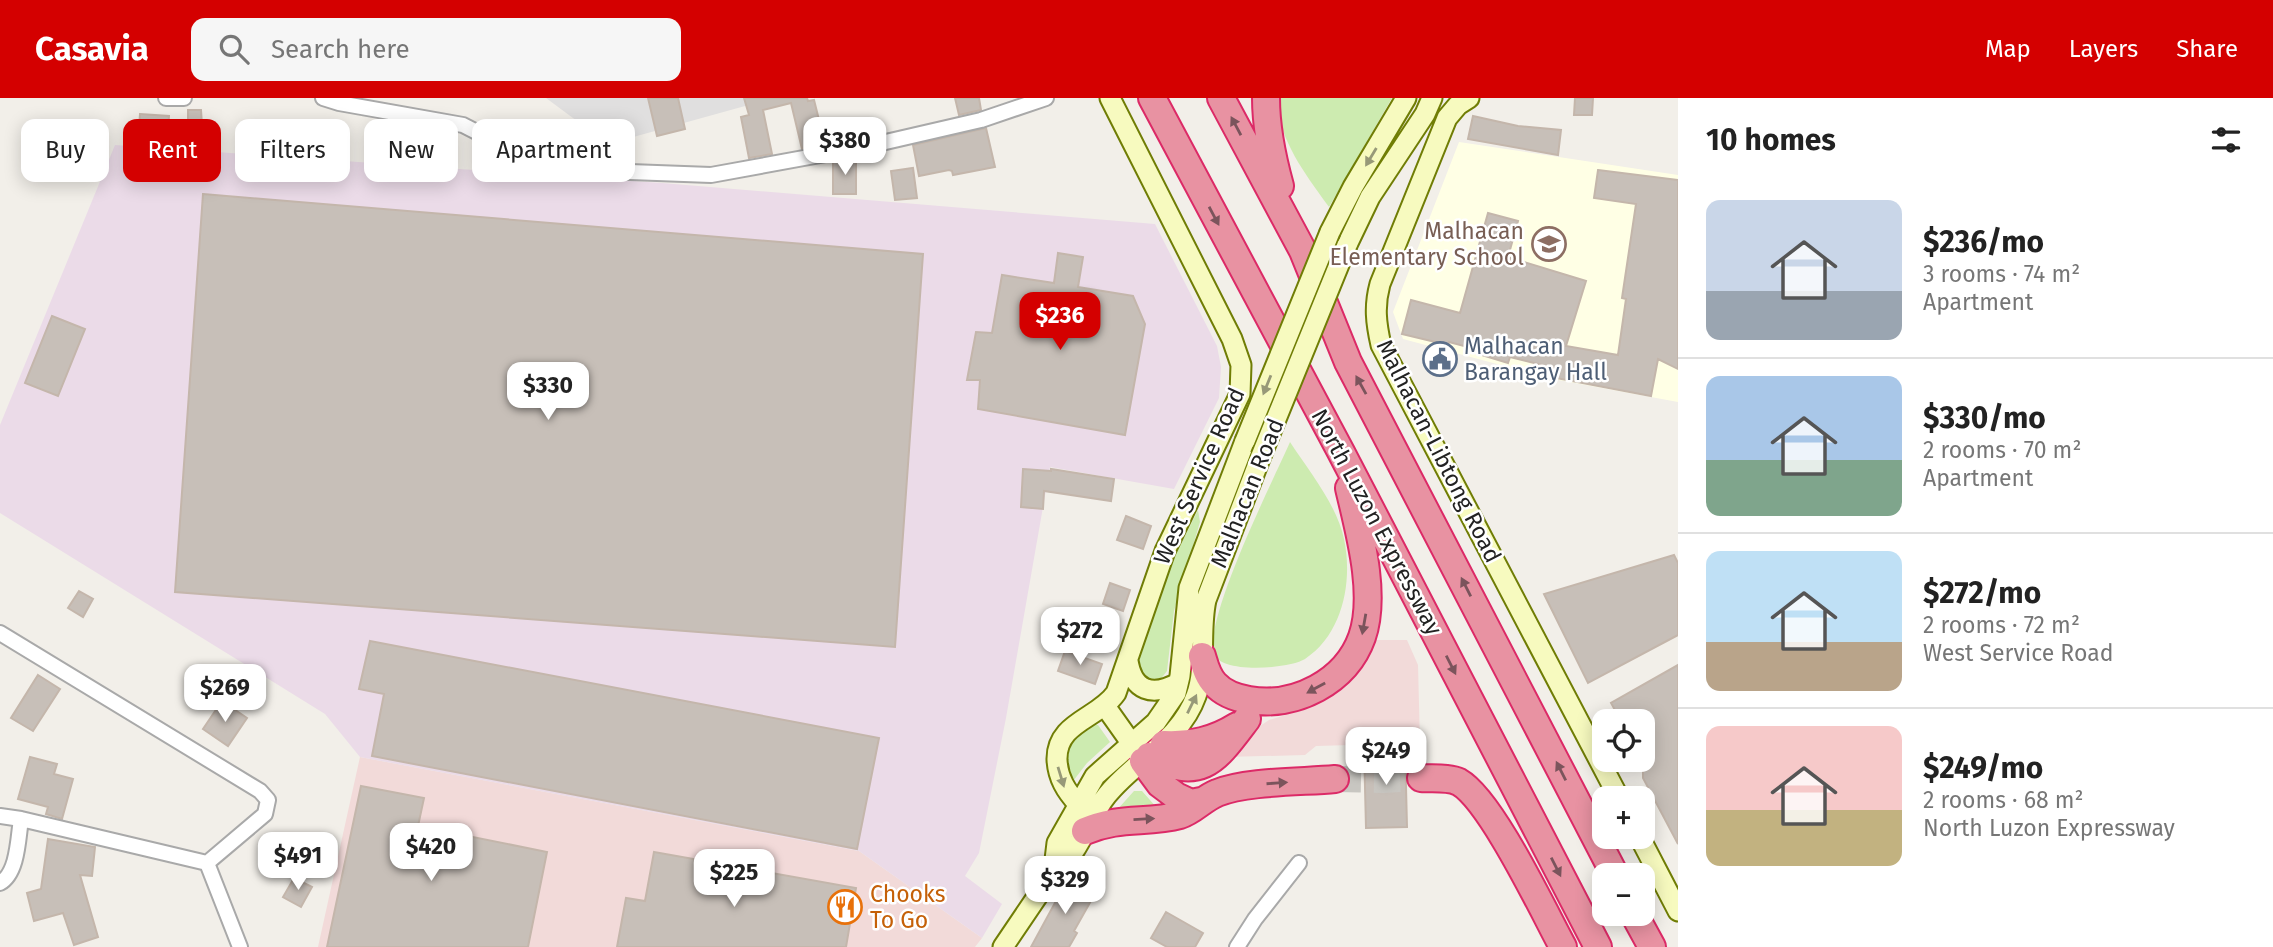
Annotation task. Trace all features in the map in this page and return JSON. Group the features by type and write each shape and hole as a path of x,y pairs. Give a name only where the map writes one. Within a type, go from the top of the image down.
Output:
{"highway":[{"name":"North Luzon Expressway","path":"1152,98 1341,452 1598,947"},
{"path":"1221,98 1303,251"},
{"path":"1266,98 1267,127 1273,160 1303,251 1348,362 1609,863"},
{"path":"1202,656 1208,674 1220,688 1242,698 1269,701 1303,695 1327,682 1348,662 1363,633 1367,599 1364,566 1341,452"},
{"path":"1147,751 1170,766 1202,766 1224,749 1247,719 1269,701"},
{"path":"1147,751 1154,777 1167,790 1191,803 1201,801"},
{"path":"1421,778 1456,780 1474,793 1502,837 1563,947"},
{"path":"1084,831 1123,820 1183,814 1219,792 1264,784 1335,779"},
{"path":"1641,926 1652,947"}],"main road":[{"name":"West Service Road","path":"1105,706 1116,694 1143,608 1165,551 1232,414 1240,394 1242,379 1240,359 1232,339 1110,98"},
{"name":"Malhacan Road","path":"1054,868 1057,843 1102,768 1147,751 1172,699 1178,683 1189,588 1245,441 1330,232 1353,187 1406,98"},
{"name":"Malhacan Road","path":"1009,945 1054,868 1073,852 1105,796 1147,751 1183,721 1194,703 1201,679 1202,621 1206,600 1261,456 1347,245 1370,197 1429,106 1440,98"},
{"name":"Malhacan-Libtong Road","path":"1469,98 1458,104 1447,118 1380,285 1375,302 1376,323 1381,345 1613,786"},
{"path":"1128,661 1133,679 1143,688 1160,690 1178,683"},
{"path":"1078,804 1061,780 1058,768 1058,749 1064,735 1072,726 1105,706 1147,751"},
{"path":"1646,849 1678,911"}],"street":[{"path":"166,98 184,98"},
{"path":"323,98 463,125 550,169 711,175 864,147 981,120 1046,98"},
{"path":"0,634 260,791 268,800 265,814 207,863"},
{"path":"0,816 207,863"},
{"path":"0,883 4,882 12,871 21,819"},
{"path":"207,863 240,947"},
{"path":"1237,947 1298,863"}],"shaded area":[{"path":"546,98 774,98 635,137 635,119 574,119"},
{"name":"Malhacan Elementary School","path":"1459,142 1678,175 1678,402 1553,379 1403,339 1393,312"},
{"path":"115,145 123,146 123,182 221,182 221,152 235,153 235,182 350,182 350,161 364,162 364,182 458,182 458,169 472,170 472,182 635,181 1155,224 1217,346 1221,367 1219,398 1174,489 1050,467 1006,718 979,853 965,876 1002,904 982,938 859,851 360,757 325,714 0,513 0,425 100,182 109,182 109,160"},
{"path":"1370,640 1407,640 1418,665 1420,743 1316,746 1305,755 1225,757 1235,743 1269,720 1306,709 1326,694"},
{"path":"360,757 859,851 982,938 975,947 318,947"}],"green space":[{"path":"1273,98 1392,98 1329,207 1295,156"},
{"path":"1290,442 1322,489 1340,526 1347,572 1342,605 1328,636 1305,659 1297,663 1270,667 1239,667 1226,664 1217,659 1213,651 1220,607 1242,547"},
{"path":"1198,510 1200,522 1174,611 1167,671 1160,680 1146,678 1139,671 1138,661 1167,572"},
{"path":"1089,722 1098,725 1110,742 1087,763 1070,785 1064,755 1069,735"},
{"path":"1134,791 1142,791 1157,808 1116,811"}],"building":[{"path":"648,98 678,98 685,129 657,136"},
{"path":"744,98 814,100 825,144 802,149 791,103 763,110 772,154 749,158 741,117 749,115"},
{"path":"955,98 979,98 981,110 959,115"},
{"path":"1575,98 1593,98 1592,115 1574,115"},
{"path":"188,110 201,110 202,119 188,119"},
{"path":"140,114 169,116 169,119 140,119"},
{"path":"1473,116 1518,126 1561,130 1558,155 1468,139"},
{"path":"986,128 995,167 953,175 949,170 919,176 913,145"},
{"path":"856,158 856,194 833,194 833,162"},
{"path":"913,168 917,198 895,200 891,171"},
{"path":"1598,170 1678,180 1678,369 1658,359 1651,396 1556,378 1558,369 1510,357 1508,363 1482,355 1483,351 1402,334 1411,300 1460,313 1488,213 1518,221 1508,257 1586,281 1566,346 1618,355 1626,299 1622,298 1636,204 1594,198"},
{"path":"203,194 923,254 895,647 175,592"},
{"path":"1058,253 1083,257 1078,287 1133,296 1145,324 1125,435 978,409 980,380 967,380 976,332 992,333 1002,275 1054,283"},
{"path":"52,316 85,329 58,396 25,383"},
{"path":"1023,469 1051,469 1114,479 1111,501 1044,491 1043,509 1021,507"},
{"path":"1126,516 1151,526 1143,549 1117,540"},
{"path":"1674,555 1678,563 1678,635 1588,683 1544,594"},
{"path":"1110,583 1130,590 1123,611 1103,604"},
{"path":"79,591 93,599 83,617 68,608"},
{"path":"370,641 879,738 857,849 372,756 384,694 359,689"},
{"path":"1065,651 1102,664 1095,684 1058,671"},
{"path":"1678,665 1678,844 1655,801 1655,786 1647,786 1643,778 1643,772 1655,772 1655,709 1614,709 1611,703"},
{"path":"38,675 60,689 33,731 11,718"},
{"path":"222,701 247,718 228,746 203,729"},
{"path":"1405,746 1407,827 1366,828 1364,747"},
{"path":"30,757 57,764 54,774 73,779 62,819 46,814 48,807 18,799"},
{"path":"361,786 424,798 418,826 547,852 528,947 327,947"},
{"path":"48,839 95,847 92,876 80,875 98,937 74,945 63,913 34,921 27,893 41,889"},
{"path":"654,852 856,888 846,947 617,947 626,898 645,901"},
{"path":"1069,877 1096,892 1074,931 1077,933 1069,947 1031,947"},
{"path":"294,878 312,887 301,907 283,897"},
{"path":"1166,912 1203,933 1195,947 1167,947 1151,938"}],"tunnel":[{"path":"1335,779 1421,778"}],"place":[{"name":"Malhacan Elementary School","path":"1549,244"},
{"name":"Malhacan Barangay Hall","path":"1440,359"},
{"name":"Chooks To Go","path":"845,907"}]}
